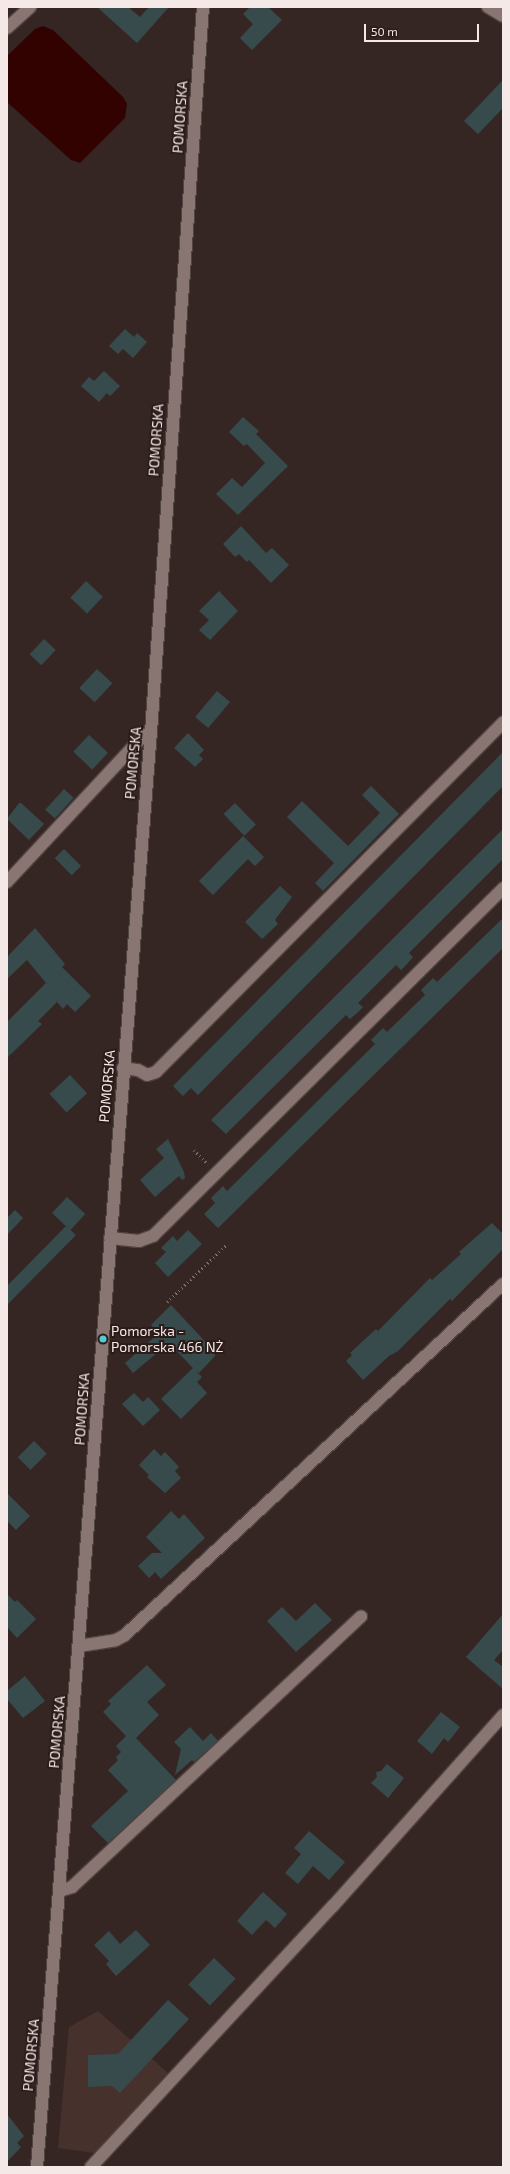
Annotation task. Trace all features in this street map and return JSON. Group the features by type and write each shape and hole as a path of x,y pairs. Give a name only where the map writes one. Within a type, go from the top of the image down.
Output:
{"street":[{"path":"7,28 30,7"},
{"name":"POMORSKA","path":"37,2167 123,1068 151,732 203,7"},
{"path":"488,7 503,16"},
{"path":"123,1068 138,1070 147,1074 156,1072 503,722"},
{"path":"7,882 142,737 151,732"},
{"path":"110,1238 139,1241 153,1236 503,888"},
{"path":"78,1646 116,1640 125,1635 503,1284"},
{"path":"59,1891 72,1887 361,1617"},
{"path":"91,2167 333,1906 503,1715"}],"path":[{"path":"194,1150 216,1173"},
{"path":"167,1302 226,1245"}],"shaded area":[{"path":"43,26 53,30 123,97 127,104 125,118 80,163 71,160 7,102 7,56 35,29"},
{"path":"98,2011 168,2073 95,2153 58,2148 69,2027"}],"building":[{"path":"97,7 128,7 140,17 149,7 169,7 137,43"},
{"path":"250,7 268,7 282,20 252,50 240,38 253,24 243,14"},
{"path":"503,80 503,108 478,134 464,121"},
{"path":"125,329 134,337 137,333 147,342 133,358 123,349 118,354 109,346"},
{"path":"104,371 120,386 110,396 107,393 99,402 81,386 89,377 94,381"},
{"path":"243,417 259,431 256,434 288,466 238,515 216,494 232,478 242,487 265,463 247,444 244,446 229,432"},
{"path":"241,526 266,553 272,548 289,565 271,583 249,560 247,562 239,554 235,557 223,544"},
{"path":"86,581 103,597 87,614 70,598"},
{"path":"219,591 238,611 210,640 199,630 209,620 199,611"},
{"path":"44,639 56,650 41,665 30,654"},
{"path":"97,669 112,683 95,702 79,688"},
{"path":"217,691 230,702 208,728 195,717"},
{"path":"188,733 204,750 199,755 203,759 195,767 174,748"},
{"path":"89,735 108,753 92,770 73,752"},
{"path":"503,752 503,786 198,1095 191,1088 183,1096 173,1086"},
{"path":"371,786 399,814 323,891 315,883 334,863 287,817 302,801 348,846 380,813 362,795"},
{"path":"64,789 74,798 55,819 45,810"},
{"path":"19,803 21,803 44,824 29,840 7,819"},
{"path":"235,803 256,825 244,836 223,814"},
{"path":"503,829 503,859 409,953 413,957 401,970 396,965 358,1003 363,1007 357,1013 350,1019 346,1015 226,1134 211,1120"},
{"path":"243,836 264,857 255,866 248,859 213,895 199,881"},
{"path":"64,849 81,866 72,875 55,858"},
{"path":"280,886 292,897 275,920 278,924 262,939 245,922"},
{"path":"503,918 503,948 218,1228 204,1214 215,1203 211,1198 223,1186 227,1191 375,1044 371,1040 383,1028 387,1032 425,995 421,990 433,978 437,982"},
{"path":"35,928 65,964 62,967 91,996 75,1012 67,1004 63,1009 57,1002 38,1021 42,1024 7,1058 7,1022 46,983 27,960 7,979 7,957"},
{"path":"70,1075 87,1093 67,1112 50,1094"},
{"path":"168,1139 184,1172 185,1178 182,1180 179,1176 155,1197 140,1180 164,1158 156,1149"},
{"path":"67,1197 85,1214 70,1230 52,1213"},
{"path":"15,1210 23,1218 7,1235 7,1218"},
{"path":"492,1223 503,1234 503,1249 452,1301 450,1299 398,1351 389,1356 363,1380 346,1361 352,1355 350,1353 376,1329 378,1331 430,1278 432,1280 461,1254 459,1252"},
{"path":"66,1226 76,1235 7,1305 7,1286"},
{"path":"188,1230 202,1244 168,1277 155,1263 166,1252 161,1248 173,1236 177,1241"},
{"path":"171,1305 215,1352 215,1356 199,1373 196,1371 202,1377 197,1382 207,1393 181,1419 161,1399 193,1368 169,1343 133,1373 125,1363 159,1333 151,1325"},
{"path":"134,1393 143,1402 148,1397 160,1410 143,1426 122,1404"},
{"path":"34,1441 47,1454 30,1470 18,1457"},
{"path":"154,1449 161,1456 165,1452 179,1467 175,1471 181,1478 165,1493 147,1477 149,1475 139,1465"},
{"path":"7,1493 30,1516 16,1530 7,1521"},
{"path":"171,1511 179,1519 184,1514 205,1538 161,1579 155,1572 149,1578 138,1566 152,1553 162,1553 146,1537"},
{"path":"7,1594 15,1602 17,1600 36,1619 17,1638 7,1627"},
{"path":"315,1603 332,1620 296,1652 267,1621 282,1607 296,1621"},
{"path":"503,1614 503,1650 494,1660 503,1667 503,1689 466,1657"},
{"path":"147,1665 166,1685 147,1702 159,1715 136,1738 176,1780 108,1843 91,1826 128,1791 108,1770 118,1760 116,1757 121,1752 116,1746 126,1736 103,1712 111,1704 108,1701"},
{"path":"25,1676 45,1701 23,1718 7,1699 7,1691"},
{"path":"441,1712 460,1727 448,1742 444,1738 432,1754 417,1741"},
{"path":"190,1727 203,1741 211,1733 218,1741 194,1762 192,1760 175,1775 181,1749 174,1742"},
{"path":"387,1764 404,1778 388,1798 371,1783 377,1777 376,1772 381,1771"},
{"path":"309,1831 345,1862 329,1880 313,1866 298,1884 285,1873 301,1854 294,1848"},
{"path":"263,1892 287,1914 275,1928 266,1920 252,1935 237,1921"},
{"path":"136,1930 150,1945 116,1976 106,1964 109,1961 94,1945 109,1931 120,1944"},
{"path":"214,1958 236,1979 210,2005 188,1985"},
{"path":"168,2000 189,2019 120,2093 112,2086 88,2087 88,2055 118,2054"},
{"path":"7,2114 24,2136 17,2143 21,2147 7,2162"}],"place":[{"name":"Pomorska - Pomorska 466 NŻ","path":"103,1339"}]}
